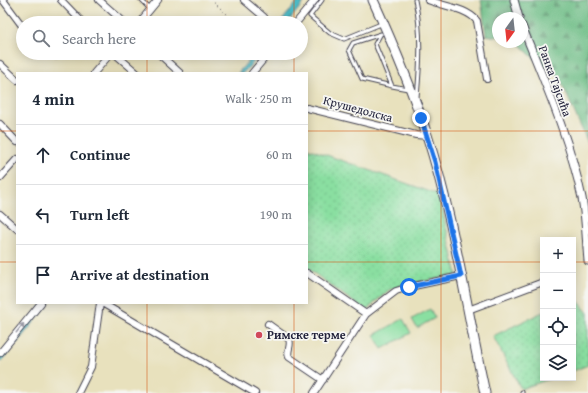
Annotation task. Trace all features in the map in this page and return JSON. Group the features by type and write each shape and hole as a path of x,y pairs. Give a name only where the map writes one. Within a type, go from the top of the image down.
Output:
{"main road":[{"path":"373,0 384,29 411,88 427,136 450,222 485,393"}],"street":[{"path":"3,0 16,17"},
{"path":"61,0 76,16"},
{"path":"100,0 117,16"},
{"path":"144,16 158,0"},
{"path":"244,0 263,16"},
{"path":"302,16 315,0"},
{"path":"428,0 466,13 475,18 487,79"},
{"path":"514,0 517,12"},
{"name":"Ранка Тајсића","path":"528,42 565,142 580,190 584,212 588,262"},
{"path":"95,72 105,60"},
{"path":"122,60 136,72"},
{"path":"166,60 179,72"},
{"path":"253,72 263,60"},
{"path":"0,64 16,79"},
{"name":"Крушедолска","path":"308,108 416,136 427,136"},
{"path":"0,124 16,141"},
{"path":"0,178 16,161"},
{"path":"0,214 16,228"},
{"path":"308,274 366,314"},
{"path":"314,393 366,314 396,291 461,276"},
{"path":"468,310 540,283"},
{"path":"0,353 40,304"},
{"path":"78,393 92,367 101,304"},
{"path":"103,304 255,393"},
{"path":"268,324 289,339 291,343 288,354 289,357 323,380"}],"lane":[{"path":"141,0 150,9"},
{"path":"322,0 310,16 330,33 344,39 384,29"},
{"path":"415,0 418,11 420,65 416,105"},
{"path":"384,29 375,44 392,86"},
{"path":"384,29 353,43 349,50 362,79 402,89 411,88"}],"path":[{"path":"211,0 228,15"}],"green space":[{"path":"481,0 588,0 588,143 558,75 542,66 523,48 528,48 528,12 492,12 492,36 486,35"},
{"path":"308,148 439,195 457,275 403,285 389,290 366,311 308,269"},
{"path":"576,298 588,313 588,365 576,370"},
{"path":"430,309 435,318 417,328 412,319"},
{"path":"540,313 540,381 544,381 521,389 493,336"},
{"path":"403,319 411,333 382,349 374,335"}],"water":[{"path":"299,0 306,0 293,16 286,16"},
{"path":"249,60 255,60 244,72 239,72"},
{"path":"43,304 49,304 0,363 0,355"}],"place":[{"name":"Римске терме","path":"259,335"}],"route":[{"path":"409,287 461,276 450,222 435,162 421,118"}]}
